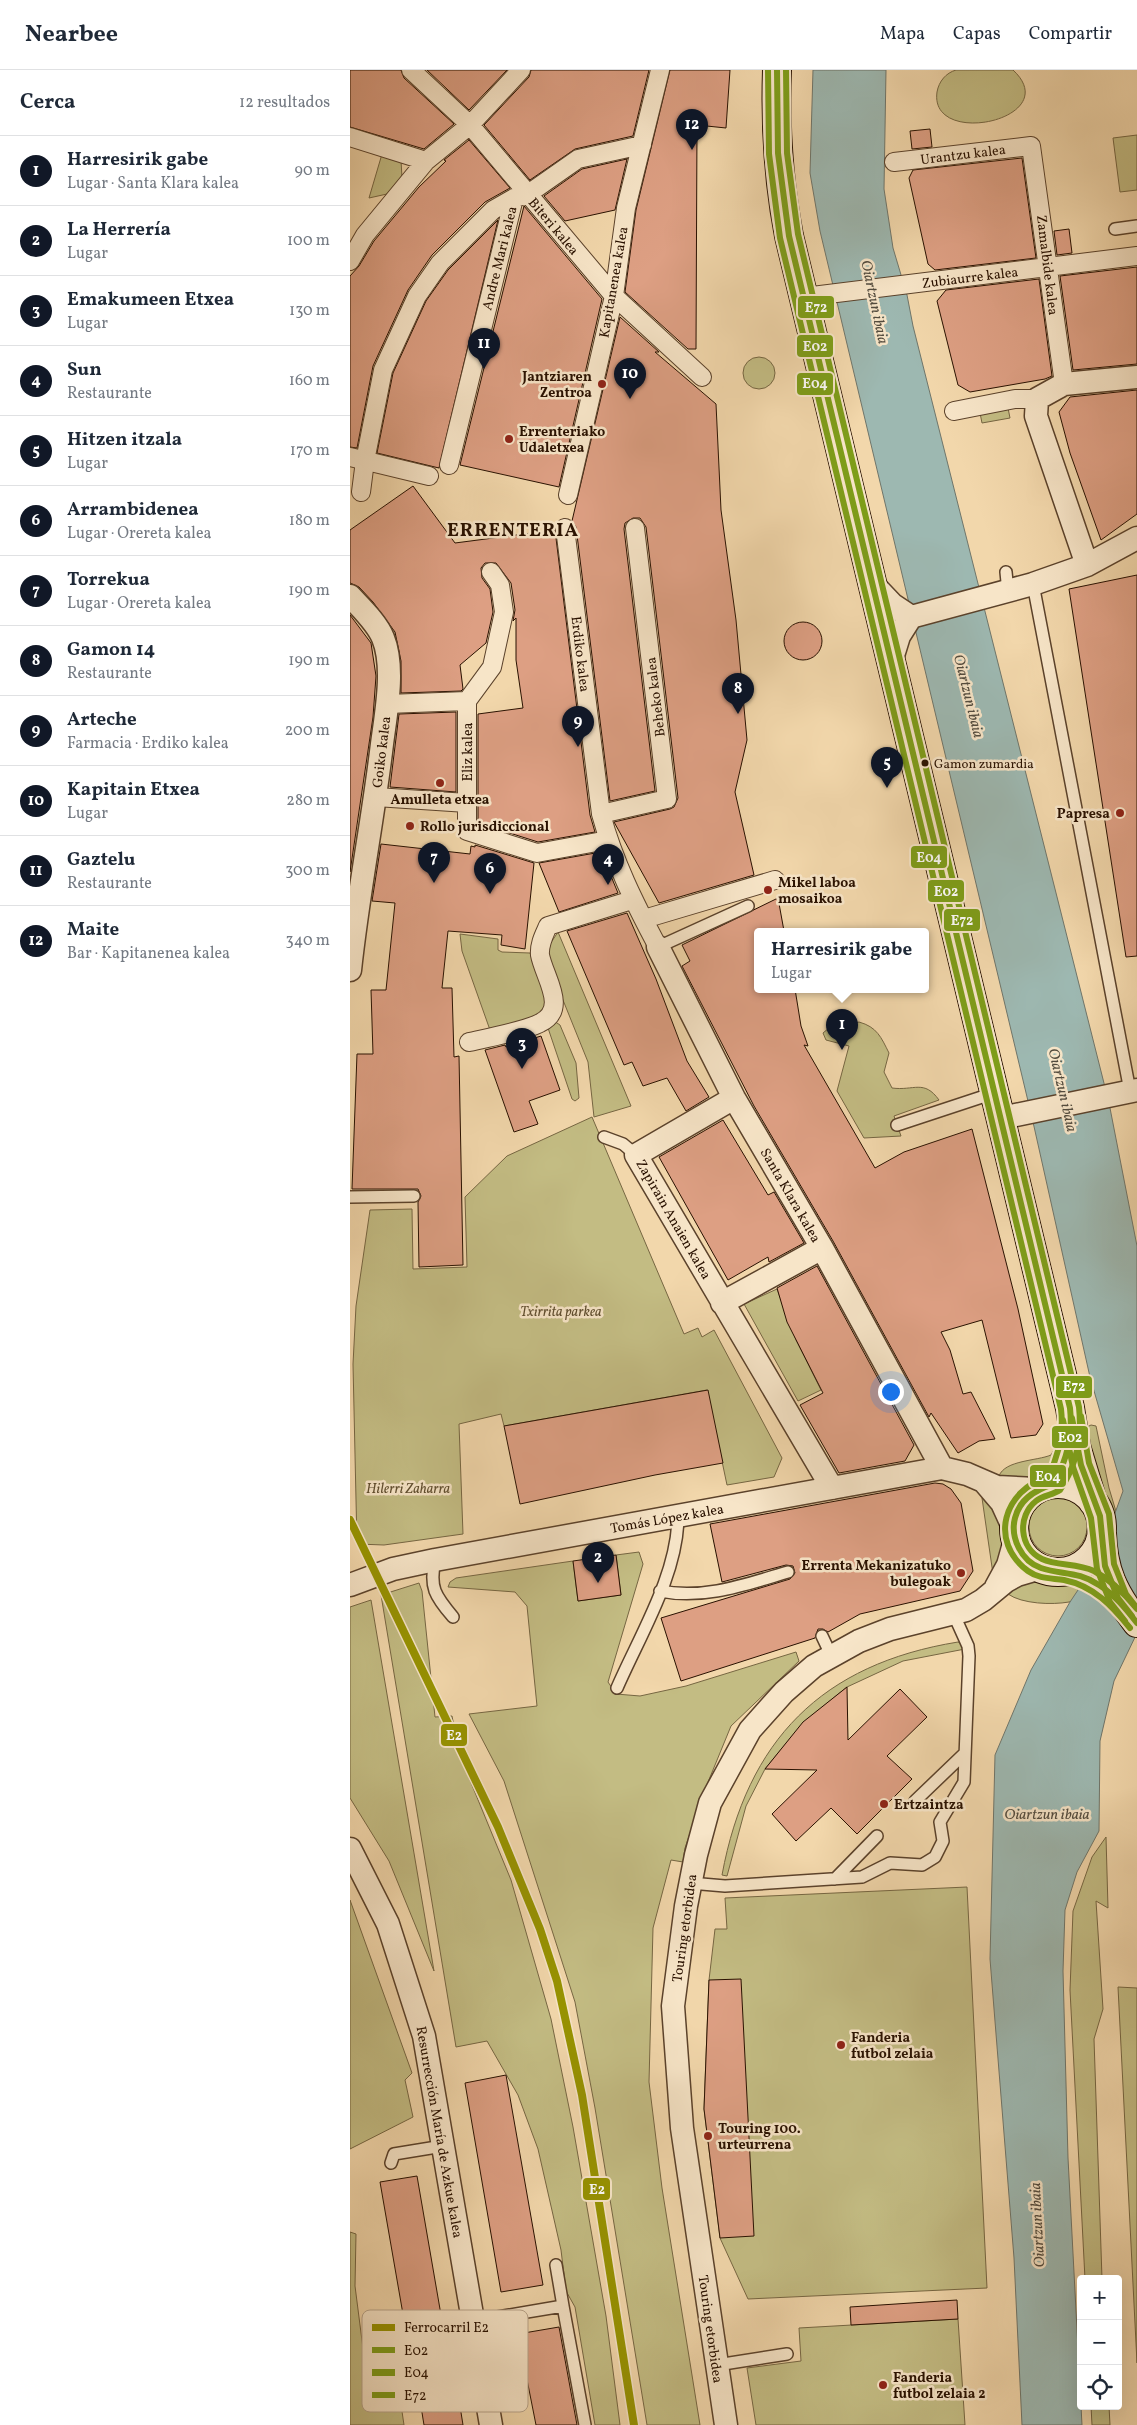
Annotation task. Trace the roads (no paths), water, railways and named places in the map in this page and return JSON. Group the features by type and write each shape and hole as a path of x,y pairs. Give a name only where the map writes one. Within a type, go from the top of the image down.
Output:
{"main road":[{"path":"777,70 775,128 780,181 789,236 891,662 1006,1108 1081,1465 1093,1502 1100,1516 1105,1566 1118,1598 1137,1623"},
{"path":"1073,1427 1067,1456 1045,1486 1022,1501 1014,1518 1014,1534 1025,1557 1053,1570 1093,1582 1118,1598"},
{"path":"1045,1486 1072,1486 1087,1495 1093,1502"},
{"path":"1053,1570 1077,1567 1090,1557 1099,1542 1102,1531"}],"street":[{"name":"Biteri kalea","path":"411,70 470,125 521,196 614,296 702,377"},
{"path":"350,260 365,235 426,161 470,125 521,70"},
{"name":"Kapitanenea kalea","path":"568,495 614,296 626,208 660,70"},
{"path":"350,137 426,161"},
{"path":"361,492 358,459 383,370 417,296 440,263 492,210 521,196 578,159 642,145"},
{"name":"Urantzu kalea","path":"894,162 1031,146"},
{"name":"Zamalbide kalea","path":"1031,146 1064,384"},
{"name":"Andre Mari kalea","path":"449,465 521,196"},
{"name":"Zubiaurre kalea","path":"804,297 1137,256"},
{"path":"954,411 1015,399 1037,399 1064,384 1137,377"},
{"path":"1037,399 1036,416 1087,564"},
{"path":"358,459 429,476"},
{"name":"Erdiko kalea","path":"565,528 601,814 608,840"},
{"name":"Beheko kalea","path":"601,814 667,799 635,528"},
{"path":"891,662 899,636 911,617 999,589 1033,584 1087,564 1137,538"},
{"path":"387,704 467,701 492,667 504,612 500,585 491,572"},
{"path":"873,584 893,605 911,617"},
{"name":"Goiko kalea","path":"350,596 383,638 388,668 387,704 376,797 356,918 350,970"},
{"name":"Eliz kalea","path":"467,701 467,832 537,853 608,840"},
{"path":"376,797 467,804"},
{"name":"Santa Klara kalea","path":"608,840 632,900 658,946 734,1098 822,1248 942,1468"},
{"path":"644,919 776,880"},
{"path":"469,1042 541,1023 552,1012 555,1004 540,954 542,939 548,926 632,900"},
{"path":"1006,1108 1126,1091"},
{"name":"Zapirain Anaien kalea","path":"734,1098 636,1155 832,1488"},
{"path":"722,1303 822,1248"},
{"name":"Tomás López kalea","path":"350,1584 393,1569 435,1560 942,1468 967,1474 984,1483 1010,1489 1045,1486"},
{"name":"Tomás López kalea","path":"984,1483 1002,1503 1014,1534"},
{"name":"Touring etorbidea","path":"995,1588 1008,1565 1014,1534"},
{"name":"Touring etorbidea","path":"726,2425 682,2128 673,2006 690,1883 710,1802 750,1730 826,1646 954,1615 983,1600 995,1588 1017,1575 1053,1570"},
{"name":"Resurrección María de Azkue kalea","path":"352,1858 388,1924 424,2036 472,2310"},
{"name":"Resurrección María de Azkue kalea","path":"489,2412 491,2425"}],"lane":[{"path":"1115,229 1137,226"},
{"path":"1033,584 1126,1091"},
{"path":"658,946 748,906"},
{"path":"897,1125 1006,1108"},
{"path":"604,1137 623,1144 636,1155"},
{"path":"350,1197 414,1196"},
{"path":"617,1688 671,1566 678,1537 678,1516"},
{"path":"435,1560 431,1579 442,1604 453,1617"},
{"path":"660,1591 670,1593 724,1592 788,1572"},
{"path":"690,1883 725,1886 862,1877 890,1863 922,1865 935,1857 943,1841 940,1822 964,1782 969,1656 968,1646 954,1615"},
{"path":"915,1801 965,1753"},
{"path":"835,1879 877,1836"},
{"path":"391,2163 394,2154 443,2146"},
{"path":"556,2265 584,2425"},
{"path":"528,2312 563,2306"},
{"path":"717,2365 787,2354"}],"water":[{"name":"Oiartzun ibaia","path":"813,70 886,70 884,189 893,248 907,295 913,326 1109,1103 1137,1246 1137,1633 1114,1681 1100,1741 1099,1831 1077,1872 1065,1910 1063,1971 1068,2158 1077,2330 1077,2410 1081,2410 1082,2425 1022,2425 1014,2258 990,1959 995,1755 1031,1670 1070,1602 1098,1560 1123,1491 1090,1377 1033,1122 820,231 810,173"}],"rail line":[{"name":"E2","path":"350,1520 498,1827 540,1929 557,1981 582,2095 634,2425"}],"place":[{"name":"Maite","path":"692,150"},
{"name":"Gaztelu","path":"484,369"},
{"name":"Jantziaren Zentroa","path":"602,384"},
{"name":"Kapitain Etxea","path":"630,399"},
{"name":"Errenteriako Udaletxea","path":"509,439"},
{"name":"Gamon 14","path":"738,714"},
{"name":"Arteche","path":"578,747"},
{"name":"Gamon zumardia","path":"925,763"},
{"name":"Amulleta etxea","path":"440,783"},
{"name":"Hitzen itzala","path":"887,788"},
{"name":"Papresa","path":"1120,813"},
{"name":"Rollo jurisdiccional","path":"410,826"},
{"name":"Torrekua","path":"434,883"},
{"name":"Sun","path":"608,885"},
{"name":"Mikel laboa mosaikoa","path":"768,890"},
{"name":"Arrambidenea","path":"490,894"},
{"name":"Harresirik gabe","path":"842,1050"},
{"name":"Emakumeen Etxea","path":"522,1069"},
{"name":"Errenta Mekanizatuko bulegoak","path":"961,1573"},
{"name":"La Herrería","path":"598,1583"},
{"name":"Ertzaintza","path":"884,1804"},
{"name":"Fanderia futbol zelaia","path":"841,2045"},
{"name":"Touring 100. urteurrena","path":"708,2136"},
{"name":"Fanderia futbol zelaia 2","path":"883,2385"}],"district":[{"name":"ERRENTERIA","path":"513,529"}],"park label":[{"name":"Txirrita parkea","path":"561,1311"},
{"name":"Hilerri Zaharra","path":"408,1488"}]}
